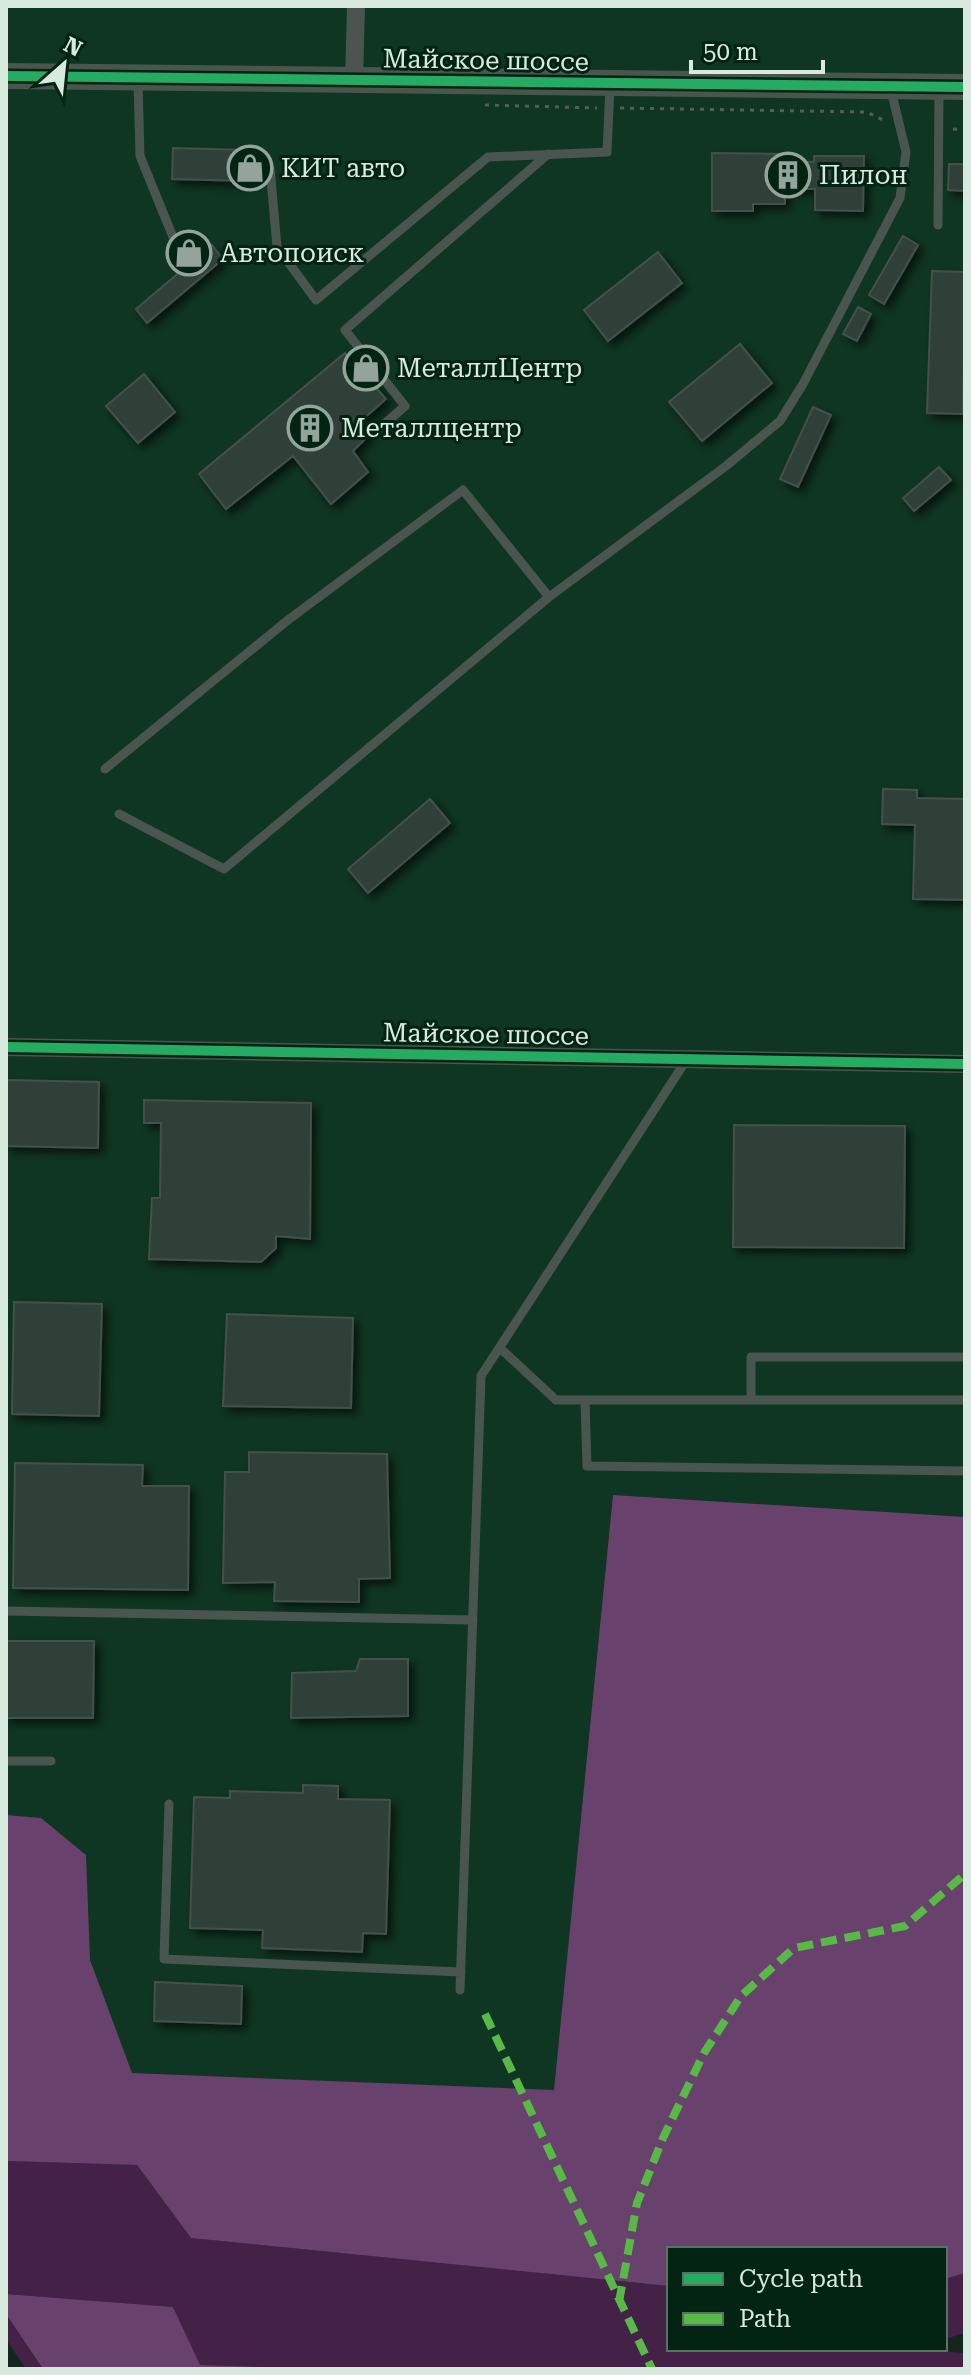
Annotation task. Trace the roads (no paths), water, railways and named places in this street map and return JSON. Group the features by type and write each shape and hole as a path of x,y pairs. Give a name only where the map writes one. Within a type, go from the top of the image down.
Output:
{"street":[{"path":"354,80 356,6"},
{"name":"Майское шоссе","path":"6,76 354,80 609,96 952,86"},
{"name":"Майское шоссе","path":"6,1047 965,1064"}],"lane":[{"path":"138,78 140,156 175,242"},
{"path":"119,814 224,869 549,597 726,466 780,421 803,384 900,198 906,152 890,86"},
{"path":"938,225 939,128 952,86"},
{"path":"248,165 270,168 277,247 316,300 488,157 607,152 609,96"},
{"path":"381,427 405,406 345,330 548,154"},
{"path":"105,769 288,620 463,490 549,597"},
{"path":"460,1990 481,1376 687,1059"},
{"path":"500,1348 556,1400 965,1400"},
{"path":"751,1400 751,1357 965,1357"},
{"path":"585,1400 587,1466 965,1471"},
{"path":"6,1611 473,1620"},
{"path":"6,1761 51,1761"},
{"path":"169,1804 164,1959 461,1972"}],"place":[{"name":"КИТ авто","path":"250,168"},
{"name":"Пилон","path":"788,175"},
{"name":"Автопоиск","path":"189,253"},
{"name":"МеталлЦентр","path":"366,368"},
{"name":"Металлцентр","path":"310,428"}]}
